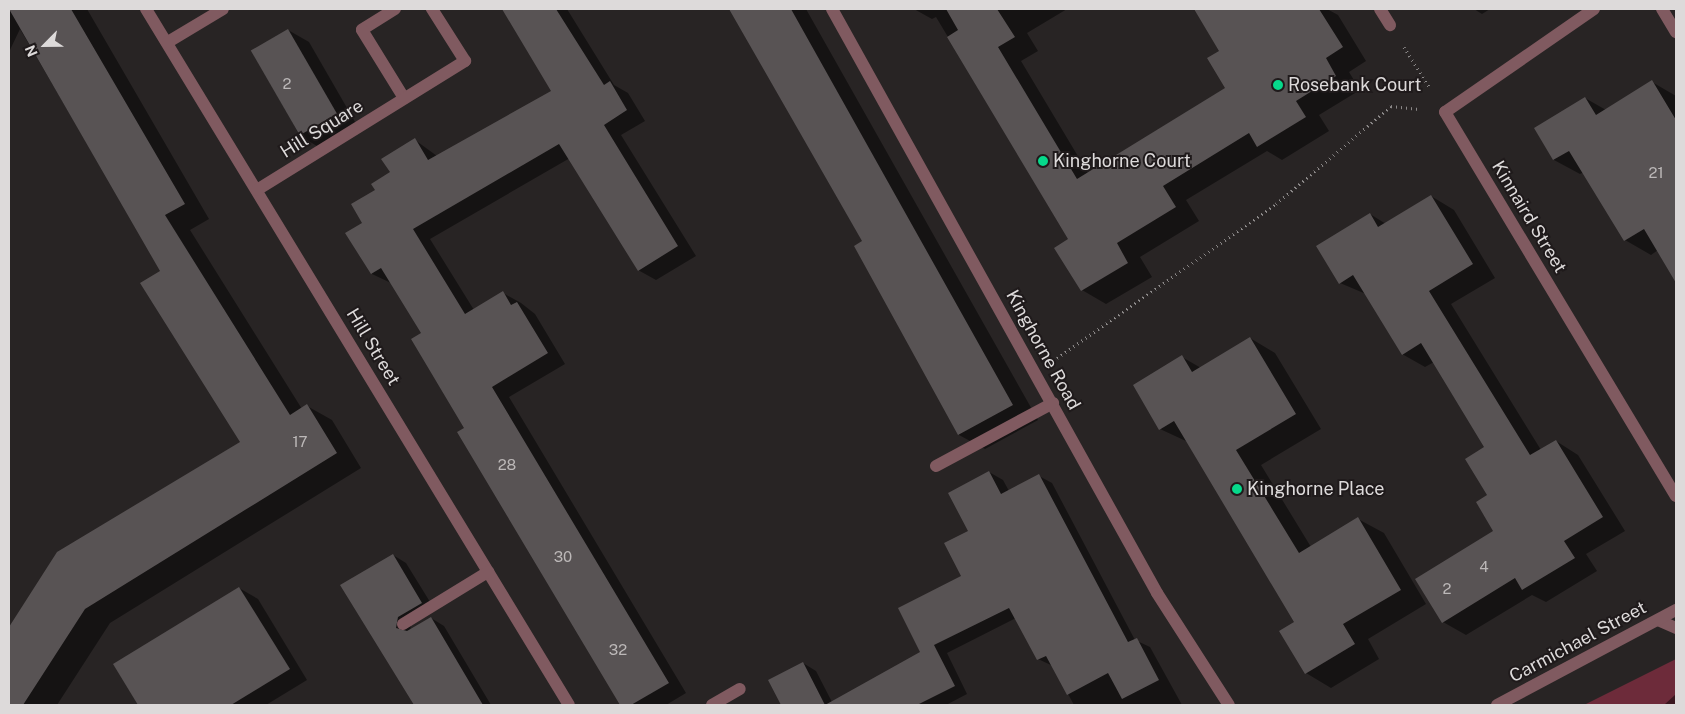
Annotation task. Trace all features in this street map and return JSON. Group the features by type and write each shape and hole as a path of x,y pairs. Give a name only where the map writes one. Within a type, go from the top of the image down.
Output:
{"street":[{"name":"Hill Street","path":"146,9 168,42 569,705"},
{"path":"168,42 223,9"},
{"path":"395,9 362,30 404,98"},
{"name":"Hill Square","path":"257,190 465,60 432,9"},
{"name":"Kinghorne Road","path":"832,9 1036,372 1157,593 1229,705"},
{"path":"1380,9 1390,25"},
{"path":"1445,112 1594,9"},
{"path":"1662,9 1676,32"},
{"name":"Kinnaird Street","path":"1445,112 1676,496"},
{"path":"936,466 1053,403"},
{"path":"403,624 488,572"},
{"name":"Carmichael Street","path":"1497,705 1676,610"},
{"path":"1658,620 1676,628"},
{"path":"712,705 740,689"}],"path":[{"path":"1390,25 1445,112"},
{"path":"1036,372 1276,204 1391,106 1445,112"}],"shaded area":[{"path":"1676,659 1676,705 1584,705"}],"building":[{"path":"9,9 71,9 185,204 165,215 290,415 307,404 337,453 85,609 23,705 9,705 9,627 57,552 240,442 140,283 160,271"},
{"path":"502,9 556,9 604,85 610,81 627,110 604,125 678,246 638,271 559,144 413,229 465,314 503,291 511,305 517,302 548,353 492,387 669,683 631,705 620,705 457,432 464,428 411,339 421,333 381,268 371,274 345,233 362,223 351,204 375,190 371,184 390,172 381,159 415,138 428,160 551,91"},
{"path":"729,9 791,9 1013,405 958,435 854,246 862,241"},
{"path":"946,9 997,9 1015,37 998,47 1077,179 1225,88 1207,58 1219,51 1194,9 1319,9 1343,47 1326,58 1336,76 1296,101 1306,117 1257,147 1249,133 1163,186 1176,207 1117,243 1128,263 1081,291 1054,248 1068,239 947,37 958,30"},
{"path":"288,29 337,114 300,135 251,51"},
{"path":"1652,80 1676,120 1676,283 1644,229 1624,241 1569,151 1553,160 1534,128 1585,97 1596,115"},
{"path":"1431,195 1473,264 1429,291 1530,455 1556,440 1603,517 1564,541 1575,558 1522,590 1515,578 1442,623 1415,579 1493,531 1476,502 1487,495 1465,459 1484,447 1421,343 1402,355 1353,275 1339,284 1316,246 1370,213 1378,227"},
{"name":"Kinghorne Place","path":"1250,337 1296,414 1236,450 1299,553 1358,517 1401,590 1343,624 1355,644 1305,674 1279,631 1294,622 1174,421 1159,430 1133,385 1182,355 1192,372"},
{"path":"989,471 1001,494 1039,474 1128,642 1137,638 1159,680 1122,699 1108,673 1067,695 1046,656 1037,660 1009,608 934,645 955,686 917,705 825,705 920,652 898,608 961,576 944,543 968,531 948,493"},
{"path":"393,554 422,603 398,617 396,628 407,631 431,617 483,705 414,705 340,585"},
{"path":"239,587 290,669 231,705 138,705 113,664"},
{"path":"803,662 825,705 781,705 768,680"}],"place":[{"name":"Rosebank Court","path":"1278,85"},
{"name":"Kinghorne Court","path":"1043,161"},
{"name":"Kinghorne Place","path":"1237,489"}]}
